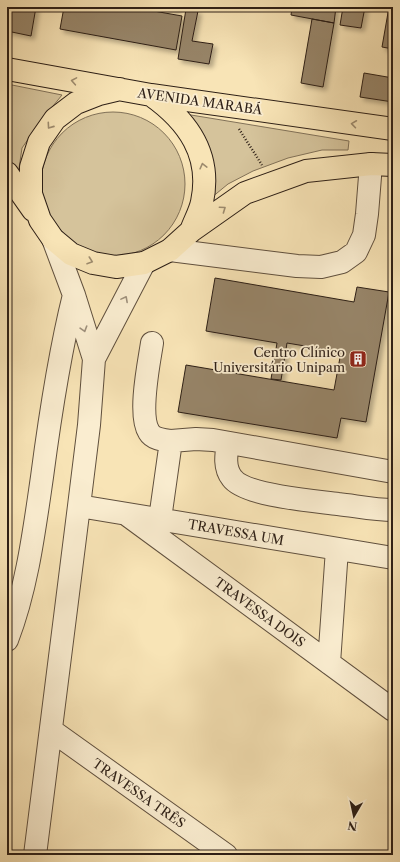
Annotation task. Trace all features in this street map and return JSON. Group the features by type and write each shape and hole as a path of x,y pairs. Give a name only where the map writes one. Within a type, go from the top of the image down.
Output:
{"main road":[{"name":"AVENIDA MARABÁ","path":"7,69 151,95 393,129"},
{"path":"40,220 31,194 31,167 39,142 55,119 76,103 99,94 120,89"},
{"path":"151,95 167,106 181,120 197,145 204,173 202,202 191,231"},
{"path":"7,173 53,239 71,254 92,263 116,267 144,263 170,250 191,231 245,193 306,170 371,164 393,165"}],"street":[{"path":"170,250 297,266 321,267 342,262 356,252 364,235 371,164"},
{"path":"35,855 89,425 94,359 74,295 53,239"},
{"path":"94,359 144,263"},
{"path":"7,640 15,619 30,556 54,395 74,295"},
{"path":"152,343 144,400 144,413 149,432 154,437 171,441 196,439 228,443 393,472"},
{"path":"160,520 171,441"},
{"path":"228,443 226,460 228,470 232,479 240,485 254,490 281,496 393,510"},
{"name":"TRAVESSA UM","path":"79,506 393,558"},
{"name":"TRAVESSA DOIS","path":"126,514 393,710"},
{"path":"329,663 337,549"},
{"name":"TRAVESSA TRÊS","path":"51,730 226,855"}],"path":[{"path":"238,127 264,167"}],"shaded area":[{"path":"7,84 62,95 40,122 22,148 18,175 7,155"},
{"path":"106,112 120,112 147,120 159,128 169,138 180,156 184,170 184,198 180,212 169,230 159,240 141,251 120,256 106,256 79,248 67,240 57,230 46,212 41,191 41,177 49,150 57,138 67,128 85,117"},
{"path":"185,114 349,141 348,150 322,150 288,158 253,171 228,184 211,198"}],"building":[{"path":"7,7 36,7 31,36 7,31"},
{"path":"64,7 131,7 182,16 176,50 60,29"},
{"path":"160,7 178,7 177,10"},
{"path":"292,7 336,7 334,23 291,15"},
{"path":"343,7 365,7 361,28 340,25"},
{"path":"389,7 393,7 393,49 382,47"},
{"path":"186,9 198,11 192,41 213,44 209,64 178,59"},
{"path":"312,19 334,23 323,87 301,83"},
{"path":"364,73 393,78 393,102 360,97"},
{"name":"Centro Clínico Universitário Unipam","path":"215,278 354,302 357,287 389,292 366,422 341,418 337,438 178,412 186,365 334,390 341,352 287,343 281,380 271,379 277,343 206,331"}],"place":[{"name":"Centro Clínico Universitário Unipam","path":"358,359"}]}
